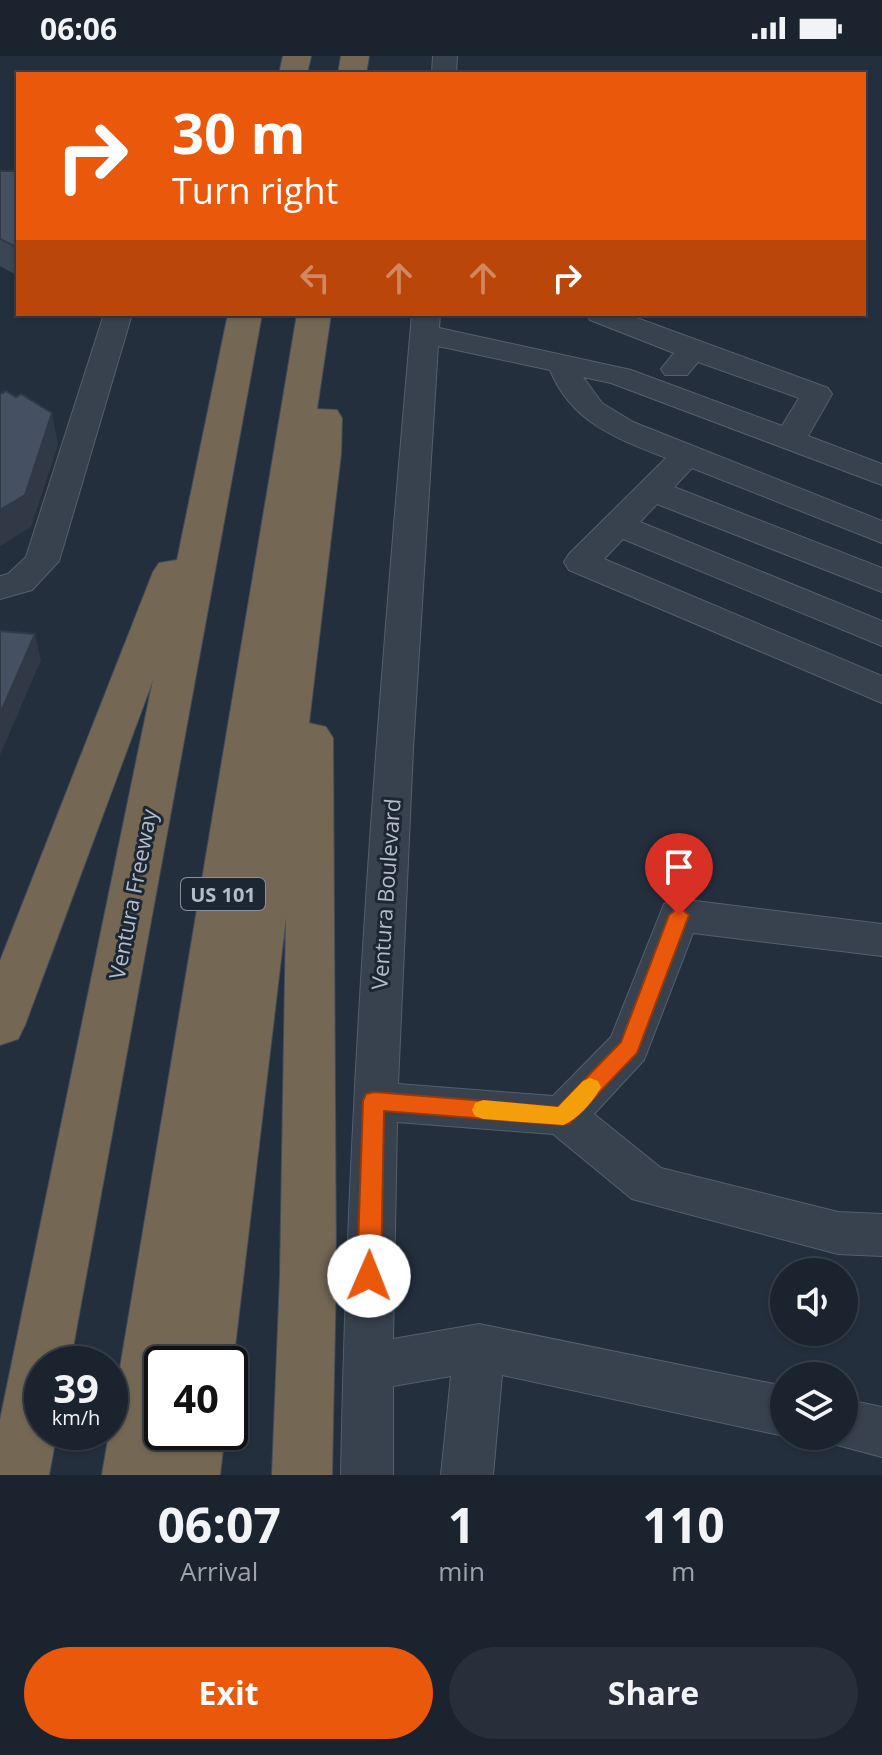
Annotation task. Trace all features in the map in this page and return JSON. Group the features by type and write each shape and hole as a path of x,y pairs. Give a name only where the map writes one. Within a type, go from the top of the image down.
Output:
{"highway":[{"name":"Ventura Freeway","path":"19,1475 245,316"},
{"name":"US 101","path":"132,1475 314,316"},
{"path":"302,1475 308,1276 309,783 327,316"},
{"path":"206,1346 323,454"},
{"path":"0,1025 216,462"},
{"path":"190,1475 193,1450"}],"street":[{"path":"0,588 20,582 42,561 117,316"},
{"path":"605,316 817,394 790,440"},
{"path":"425,324 620,376 882,475"},
{"name":"Ventura Boulevard","path":"367,1475 367,1367 380,966 425,324"},
{"path":"656,389 693,350"},
{"path":"562,363 575,396 592,413 687,455 882,533"},
{"path":"687,455 581,562 882,690"},
{"path":"652,490 882,581"},
{"path":"618,525 882,634"},
{"path":"563,1116 629,1047 679,915 882,940"},
{"path":"374,1101 563,1116 648,1185 838,1233 882,1235"},
{"path":"467,1475 479,1347"},
{"path":"367,1367 479,1347 770,1408"},
{"path":"858,1427 882,1432"}],"building":[{"path":"0,171 16,171 16,247 0,239"},
{"path":"6,391 16,397 21,394 52,413 25,495 0,510 0,394"},
{"path":"0,631 35,634 0,714"}],"slow traffic":[{"path":"483,1110 563,1116 590,1087"}],"route":[{"path":"369,1276 374,1101 563,1116 629,1047 679,915"}]}
